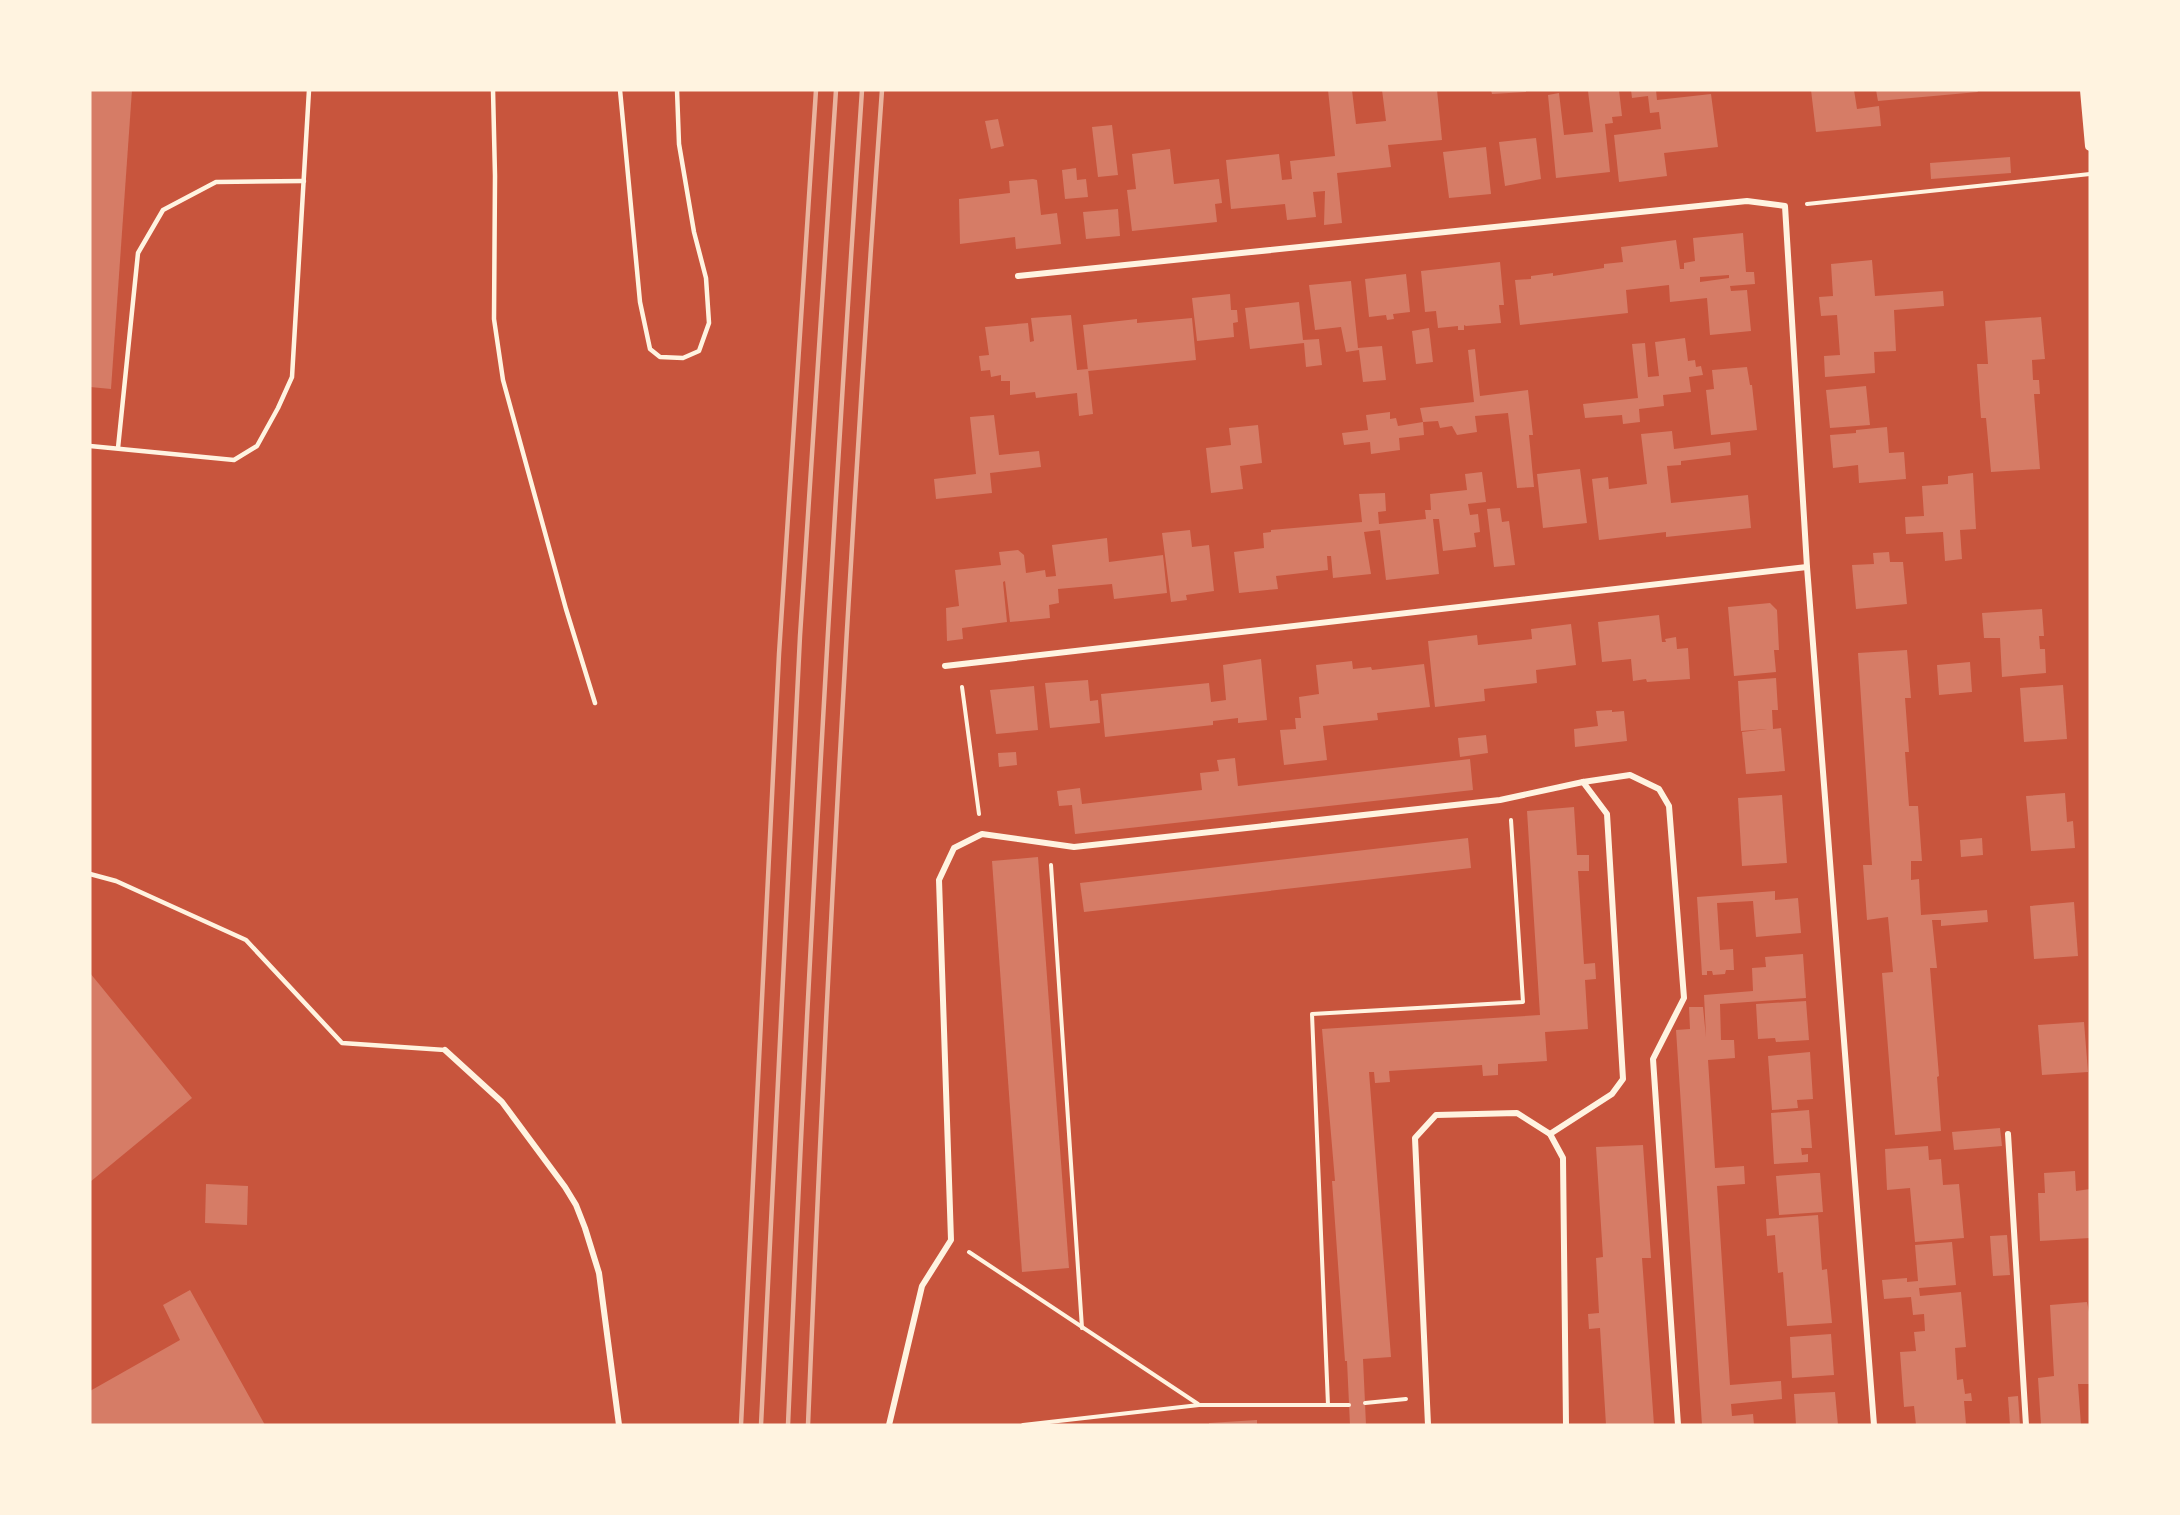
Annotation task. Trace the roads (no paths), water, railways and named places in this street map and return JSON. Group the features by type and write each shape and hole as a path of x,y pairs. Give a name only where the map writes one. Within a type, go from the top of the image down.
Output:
{"street":[{"path":"2085,90 2090,146"},
{"path":"1018,276 1747,201 1785,206 1807,567 1874,1425"},
{"path":"945,666 1807,567"},
{"path":"889,1425 922,1286 951,1240 939,880 954,848 982,834 1074,848 1509,798 1583,782 1630,775 1659,789 1669,806 1684,998 1653,1059 1678,1425"},
{"path":"1550,1134 1612,1094 1623,1079 1607,814 1583,782"},
{"path":"445,1050 502,1102 576,1205 594,1250 599,1273 619,1425"},
{"path":"1428,1425 1414,1138 1436,1115 1517,1113 1550,1134 1563,1158 1566,1425"},
{"path":"2008,1134 2026,1425"}],"lane":[{"path":"90,446 234,460 257,446 292,377 309,90"},
{"path":"493,90 494,319 503,380 566,609 595,703"},
{"path":"620,90 640,302 650,349 660,357 683,357 699,351 709,323 706,278 694,232 679,144 677,90"},
{"path":"118,448 138,253 163,210 216,182 304,181"},
{"path":"90,874 116,881 246,940 342,1043 445,1050"}],"railway":[{"path":"741,1425 779,654 816,90"},
{"path":"761,1425 800,636 836,90"},
{"path":"788,1425 821,758 862,90"},
{"path":"808,1425 840,758 859,424 882,90"}]}
